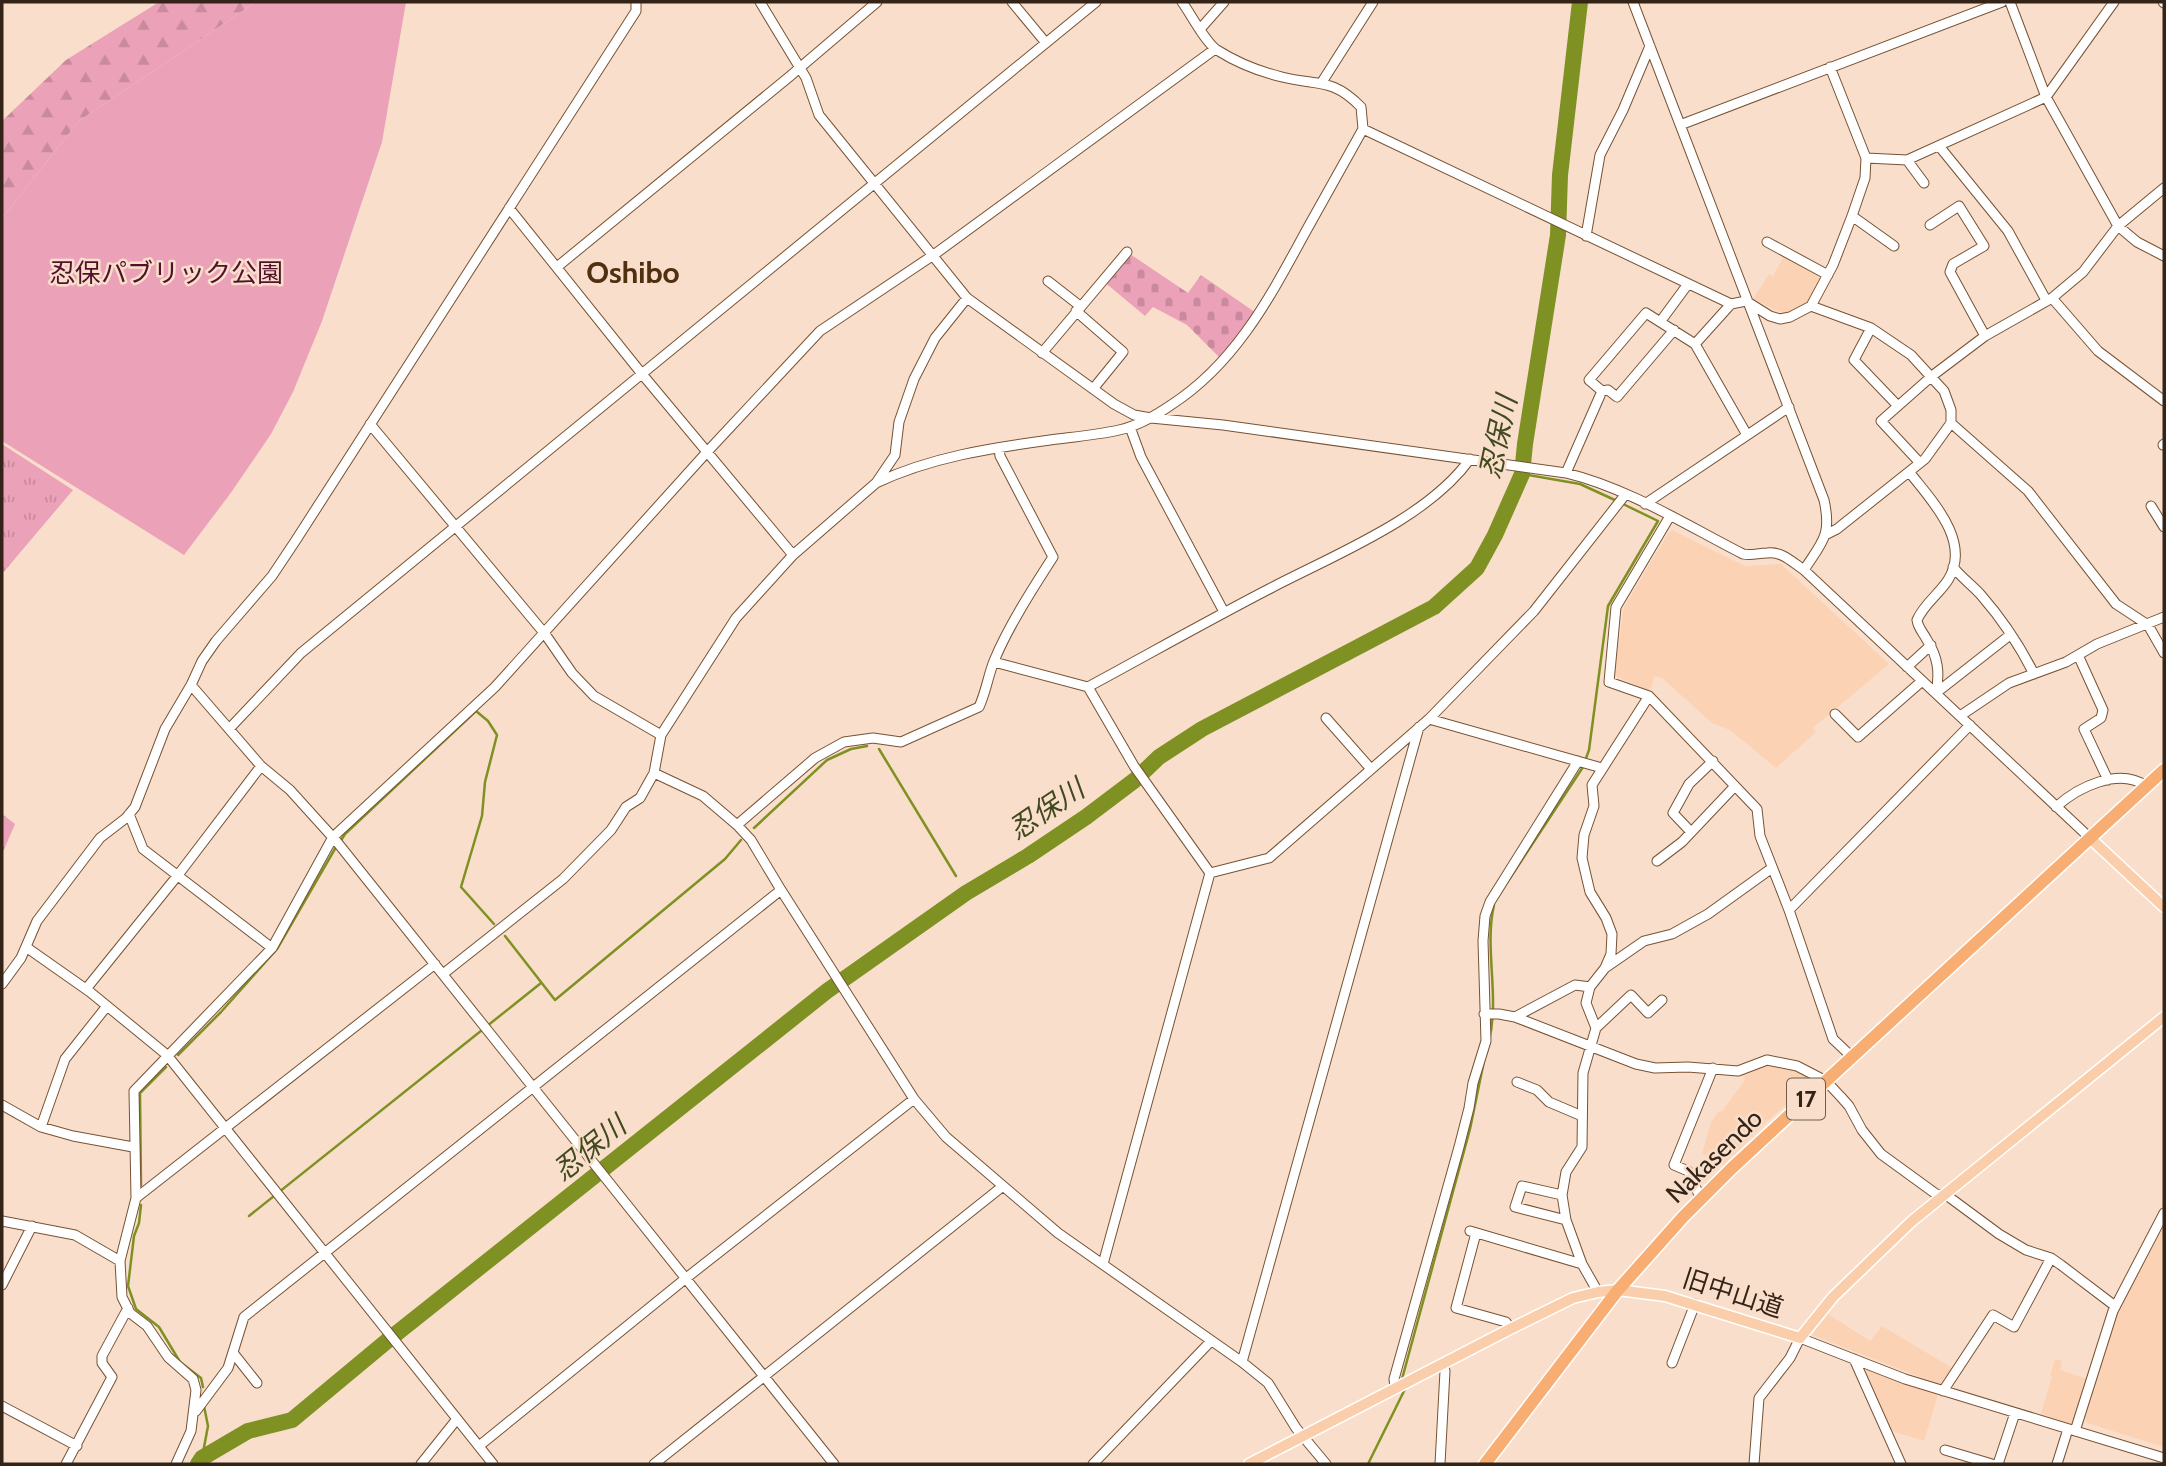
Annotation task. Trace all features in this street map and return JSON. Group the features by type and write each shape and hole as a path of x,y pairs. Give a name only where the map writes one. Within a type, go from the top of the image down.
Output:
{"highway":[{"name":"Nakasendo","path":"1485,1464 1618,1290 1701,1199 2164,770"}],"main road":[{"path":"2090,838 2164,907"},
{"name":"旧中山道","path":"1249,1464 1510,1329 1573,1298 1598,1292 1618,1290 1650,1293 1695,1304 1800,1338 1833,1297 1888,1243 1942,1196 2164,1017"}],"street":[{"path":"2,984 26,947 37,921 100,838 135,807 165,729 202,661 273,575 636,11 636,2"},
{"path":"760,2 799,67 819,116 967,298 1122,409 1152,418 1223,425 1470,459 1587,478 1670,516 1743,554 1781,554 1804,570 2090,838"},
{"path":"557,267 877,2"},
{"path":"1012,2 1046,43"},
{"path":"229,729 301,653 1096,2"},
{"path":"876,483 930,461 1130,427 1152,418 1189,394 1210,376 1249,330 1363,129 1361,107 1345,92 1322,82 1282,78 1215,49 1182,2"},
{"path":"1200,28 1224,2"},
{"path":"1322,82 1373,2"},
{"path":"1633,2 1824,500 1828,519 1827,534"},
{"path":"1681,125 2002,2"},
{"path":"2010,2 2046,97 2118,226 2144,247 2164,256"},
{"path":"1866,158 1907,160 2046,97 2114,2"},
{"path":"1586,236 1600,155 1623,110 1650,46"},
{"path":"176,1464 191,1431 195,1412 196,1390 193,1380 168,1357 147,1326 130,1313 122,1297 120,1261 136,1198 134,1091 272,947 332,837 490,692 820,331 931,256 1215,49"},
{"path":"1363,129 1731,304 1746,301 1780,319 1811,306 1828,275 1864,178 1866,158 1830,67"},
{"path":"1939,146 2008,231 2049,299 2098,351 2163,396"},
{"path":"1907,160 1924,183"},
{"path":"1920,463 1881,421 1932,376 1985,336 2049,299 2082,272 2118,226 2164,188"},
{"path":"1930,225 1959,206 1984,246 1953,264 1950,272 1985,336"},
{"path":"509,208 642,374 793,555"},
{"path":"1852,216 1894,246"},
{"path":"1768,242 1828,275"},
{"path":"1042,353 1127,252"},
{"path":"1048,281 1123,352 1093,389"},
{"path":"1660,322 1688,284"},
{"path":"443,974 563,878 611,830 626,807 640,798 654,773 661,735 736,618 793,555 876,483 895,455 899,422 914,379 935,338 967,298"},
{"path":"1695,344 1731,304"},
{"path":"1804,570 1827,534 1910,472 1934,449 1951,423 1951,410 1944,391 1912,355 1871,328 1811,306"},
{"path":"1601,391 1589,380 1646,313 1695,344 1748,435"},
{"path":"1871,328 1854,360 1898,406"},
{"path":"1601,391 1608,390 1617,397 1674,330"},
{"path":"1566,474 1601,391"},
{"path":"1645,504 1789,407"},
{"path":"1951,423 2028,491 2116,604 2148,625 2164,653"},
{"path":"370,424 545,634 572,673 594,696 661,735"},
{"path":"1130,427 1141,457 1224,612"},
{"path":"737,825 815,758 844,742 873,738 901,742 979,707 994,662 1053,557 1000,456 999,448"},
{"path":"994,662 1088,687 1411,514 1462,471 1470,459"},
{"path":"1910,472 1950,528 1954,538 1953,567 1948,580 1917,620 1918,627 1931,645 1938,663 1936,694"},
{"path":"1210,873 1269,858 1429,719 1534,611 1625,495"},
{"path":"2151,506 2164,527"},
{"path":"1670,516 1616,607 1609,682 1649,695 1757,809 1760,836 1789,910 1833,1039 1852,1057"},
{"path":"1953,567 1982,597 2025,655 2034,674"},
{"path":"1960,716 2009,683 2164,617"},
{"path":"1936,694 2010,635"},
{"path":"1907,667 1931,645"},
{"path":"2078,655 2103,709 2101,718 2084,730 2108,780"},
{"path":"1835,714 1858,737 1922,681"},
{"path":"191,685 261,766 290,790 332,837 834,1464"},
{"path":"1088,687 1134,766 1210,873"},
{"path":"1598,1292 1582,1264 1566,1220 1562,1195 1566,1172 1582,1147 1583,1073 1595,1028 1586,1003 1590,987 1605,968 1611,954 1612,934 1606,918 1590,892 1582,858 1584,835 1594,806 1592,785 1649,695"},
{"path":"1326,718 1371,769"},
{"path":"1429,719 1602,768"},
{"path":"1789,910 1970,725"},
{"path":"1242,1362 1419,727"},
{"path":"1400,1385 1394,1379 1486,1041 1483,941 1485,916 1490,902 1578,761"},
{"path":"1691,832 1673,813 1689,784 1713,761"},
{"path":"86,989 261,766"},
{"path":"654,773 703,796 751,840 914,1099 946,1137 1058,1233 1242,1362 1268,1384 1296,1428 1304,1434 1326,1464"},
{"path":"2056,807 2070,795 2108,780 2137,779 2146,786"},
{"path":"1657,861 1691,832 1735,786"},
{"path":"130,814 143,849 272,947"},
{"path":"1605,968 1644,942 1672,934 1707,914 1772,868"},
{"path":"1103,1264 1210,873"},
{"path":"195,1412 228,1368 244,1317 780,890"},
{"path":"26,947 86,989 167,1055 493,1464"},
{"path":"136,1198 435,964"},
{"path":"1515,1017 1576,985 1590,987"},
{"path":"1595,1028 1631,995 1648,1013 1662,1000"},
{"path":"41,1127 65,1059 107,1006"},
{"path":"1484,1014 1515,1017 1636,1064 1655,1068 1738,1071 1767,1060 1797,1066 1826,1081 1849,1106 1862,1130 1881,1154 1936,1194 1949,1197 2013,1242 2050,1258 2115,1306"},
{"path":"1701,1199 1688,1171 1674,1165 1713,1068"},
{"path":"1517,1082 1537,1090 1549,1102 1583,1116"},
{"path":"479,1446 914,1099"},
{"path":"2,1105 41,1127 133,1147"},
{"path":"654,1464 1003,1186"},
{"path":"1562,1195 1522,1186 1515,1207 1566,1220"},
{"path":"2057,1464 2072,1430 2115,1306 2164,1213"},
{"path":"2,1221 75,1235 120,1261"},
{"path":"2,1285 32,1226"},
{"path":"1510,1329 1506,1322 1456,1308 1473,1232 1582,1264"},
{"path":"1943,1391 1993,1315 2014,1327 2050,1258"},
{"path":"1672,1363 1695,1304"},
{"path":"66,1464 112,1377 102,1363 102,1356 128,1308"},
{"path":"1754,1464 1759,1398 1786,1364 1800,1338 1943,1391 2164,1458"},
{"path":"1093,1464 1211,1341"},
{"path":"234,1354 257,1383"},
{"path":"1854,1359 1901,1464"},
{"path":"1440,1464 1445,1371 1443,1364"},
{"path":"2,1406 77,1446"},
{"path":"1998,1464 2015,1413"},
{"path":"421,1464 457,1419"},
{"path":"1945,1450 1992,1464"}],"shaded area":[{"path":"1784,256 1824,276 1812,300 1784,314 1753,299 1769,274 1773,276"},
{"path":"1672,530 1745,566 1781,564 1889,664 1813,728 1816,732 1776,768 1730,730 1712,723 1662,678 1654,676 1652,687 1648,690 1617,677 1614,673 1624,607"},
{"path":"1766,1063 1784,1065 1815,1079 1723,1165 1702,1154 1711,1122 1745,1080 1741,1074"},
{"path":"2164,1219 2164,1447 2087,1423 2083,1416 2116,1313"},
{"path":"1828,1314 1870,1341 1882,1326 1954,1369 1943,1386 1812,1335"},
{"path":"2055,1359 2062,1361 2060,1370 2087,1379 2072,1426 2040,1416"},
{"path":"1867,1369 1938,1395 1924,1441 1892,1431 1865,1373"}],"green space":[{"path":"159,2 256,2 79,121 2,218 2,121 66,60"},
{"name":"忍保パブリック公園","path":"256,2 406,2 382,142 322,321 293,392 271,434 184,555 2,441 2,218 79,121"},
{"path":"1127,252 1188,293 1201,275 1259,315 1224,362 1187,325 1153,307 1145,316 1102,280"},
{"path":"2,444 73,490 2,574"},
{"path":"2,814 15,824 2,854"}],"waterway":[{"name":"忍保川","path":"198,1464 202,1458 248,1431 292,1420 387,1341 827,991 966,893 1086,817 1135,780 1159,757 1202,729 1434,607 1477,568 1522,474 1558,235 1560,175 1580,2"},
{"path":"1522,474 1580,484 1617,501"},
{"path":"1585,761 1589,750 1608,606 1658,521 1623,504"},
{"path":"340,842 345,834 476,711 488,721 497,735 485,782 482,816 461,887 494,924"},
{"path":"754,828 827,760 851,749 867,746"},
{"path":"879,749 956,876"},
{"path":"1508,881 1583,767"},
{"path":"505,936 555,1000 725,859 741,840"},
{"path":"178,1055 277,949 336,847"},
{"name":"忍保川","path":"964,889 966,893"},
{"path":"1489,1041 1493,1007 1491,922 1494,905"},
{"path":"249,1216 541,983"},
{"path":"1402,1379 1470,1129 1484,1061"},
{"path":"141,1185 140,1093 166,1067"},
{"path":"141,1205 128,1286 136,1309 159,1327 180,1362 201,1378 203,1387"},
{"path":"1368,1464 1405,1389"},
{"path":"202,1458 208,1426 204,1406"}],"district":[{"name":"Oshibo","path":"633,273"}]}
